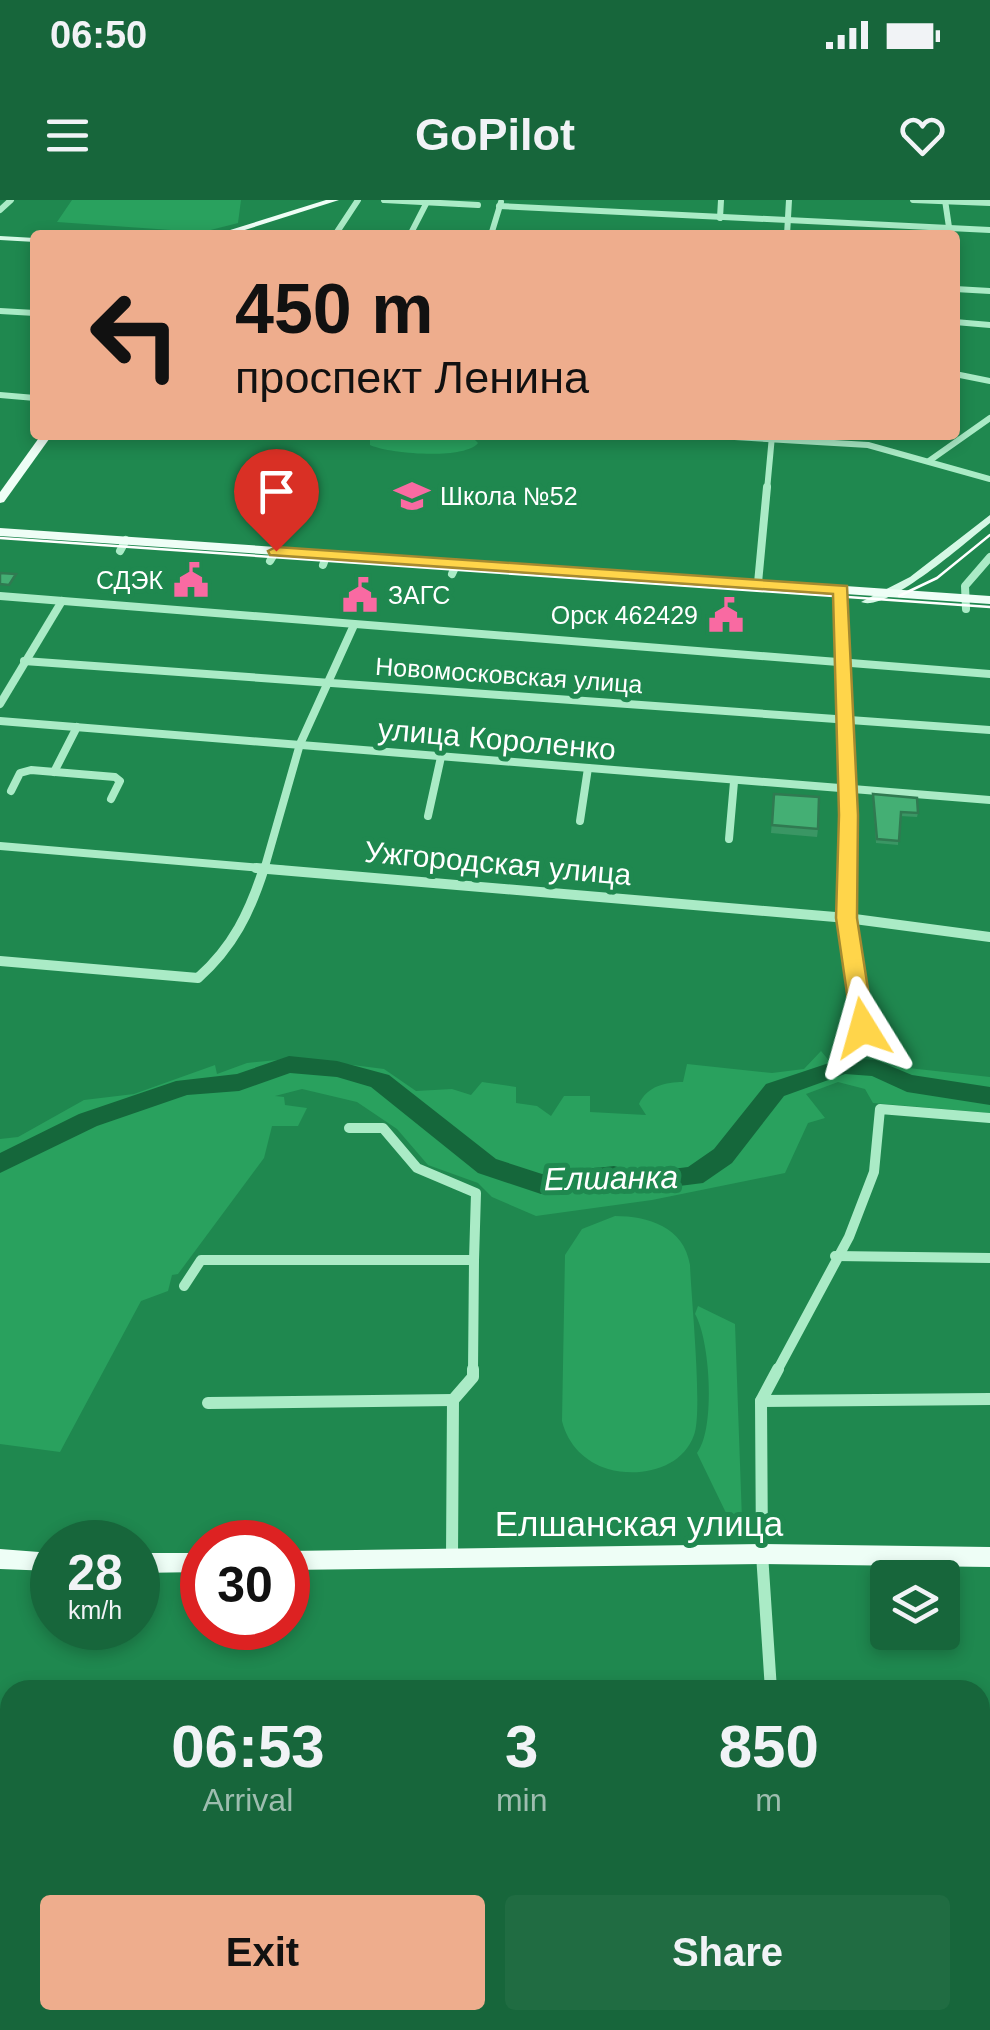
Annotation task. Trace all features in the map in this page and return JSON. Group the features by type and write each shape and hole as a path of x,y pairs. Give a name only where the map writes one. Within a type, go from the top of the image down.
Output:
{"main road":[{"path":"235,230 334,200"},
{"path":"0,500 42,440"},
{"path":"0,532 123,546"},
{"path":"0,543 123,546 841,595 890,592 990,610"},
{"path":"653,582 758,583 866,602 990,600"},
{"name":"Елшанская улица","path":"310,1560 762,1554 990,1557"},
{"path":"0,1559 30,1561"}],"street":[{"path":"0,210 11,200"},
{"path":"338,230 358,200"},
{"path":"384,200 478,204"},
{"path":"565,210 567,200"},
{"path":"720,200 720,218"},
{"path":"787,230 789,200"},
{"path":"913,200 990,203"},
{"path":"413,230 428,201"},
{"path":"945,201 950,230"},
{"path":"493,230 501,203 921,230"},
{"path":"960,232 990,230"},
{"path":"0,238 30,240"},
{"path":"960,289 990,291"},
{"path":"0,311 30,313"},
{"path":"960,321 990,324"},
{"path":"960,375 990,381"},
{"path":"0,395 30,398"},
{"path":"960,439 990,418"},
{"path":"758,583 772,440"},
{"path":"799,440 868,445 990,479"},
{"path":"868,440 868,445"},
{"path":"929,461 959,440"},
{"path":"866,602 914,579 990,518"},
{"path":"966,603 965,586 990,557"},
{"path":"841,595 844,788 848,815 846,918 863,1028 874,1045"},
{"path":"0,596 990,674"},
{"path":"0,704 62,601"},
{"path":"0,961 198,978 221,963 246,922 300,744 354,625"},
{"name":"Новомосковская улица","path":"24,661 990,730"},
{"name":"улица Короленко","path":"0,721 990,800"},
{"path":"54,772 77,728"},
{"path":"428,816 441,758"},
{"path":"580,821 588,768"},
{"path":"12,791 20,773 115,777 120,781 111,799"},
{"path":"729,838 734,782"},
{"name":"Ужгородская улица","path":"0,846 846,918 990,937"},
{"path":"770,1680 762,1554 760,1402 835,1256 849,1237 874,1172 880,1109 990,1118"},
{"path":"349,1128 383,1128 417,1168 476,1193 473,1376 453,1400 452,1557"},
{"path":"835,1256 990,1258"},
{"path":"184,1286 201,1260 474,1260"},
{"path":"208,1402 453,1400"},
{"path":"760,1402 990,1400"}],"green space":[{"path":"72,200 241,200 238,223 211,230 57,222"},
{"path":"370,440 478,443 458,452 443,453 409,453 370,445"},
{"path":"821,1051 836,1069 852,1070 863,1063 990,1077 990,1113 873,1103 865,1089 838,1082 806,1094 825,1118 808,1123 785,1173 652,1200 536,1216 492,1197 478,1183 428,1165 397,1129 357,1102 302,1089 275,1096 284,1097 285,1105 307,1108 298,1126 272,1126 264,1158 178,1274 172,1275 168,1291 141,1301 60,1452 0,1444 0,1139 18,1137 84,1100 134,1094 215,1065 217,1074 247,1063 298,1058 384,1069 416,1091 452,1089 471,1095 482,1082 516,1087 516,1103 537,1106 551,1116 564,1096 590,1096 590,1112 646,1115 639,1104 642,1098 658,1086 683,1082 687,1064 772,1073 804,1069"},
{"path":"615,1216 640,1218 663,1226 680,1241 690,1265 697,1380 694,1435 680,1456 646,1471 620,1472 592,1462 573,1445 562,1421 565,1255 582,1229"},
{"path":"698,1306 735,1324 742,1520 728,1517 697,1453 709,1405 704,1343 695,1314"}],"building":[{"path":"0,573 16,574 9,585 0,584"},
{"path":"774,794 819,797 818,829 772,825"},
{"path":"873,794 917,798 918,813 901,812 899,841 877,839"}],"waterway":[{"name":"Елшанка","path":"0,1164 88,1120 185,1087 239,1082 289,1064 337,1069 380,1081 487,1166 541,1184 614,1175 640,1182 694,1176 723,1156 775,1090 844,1066 876,1068 907,1083 990,1096"}],"tram line":[{"path":"899,596 937,578 990,535"},
{"path":"0,538 990,607"}],"place":[{"name":"Школа №52","path":"412,496"},
{"name":"СДЭК","path":"191,580"},
{"name":"ЗАГС","path":"360,595"},
{"name":"Орск 462429","path":"726,615"}],"route":[{"path":"276,551 841,590 844,788 848,815 846,918 863,1028"}]}
